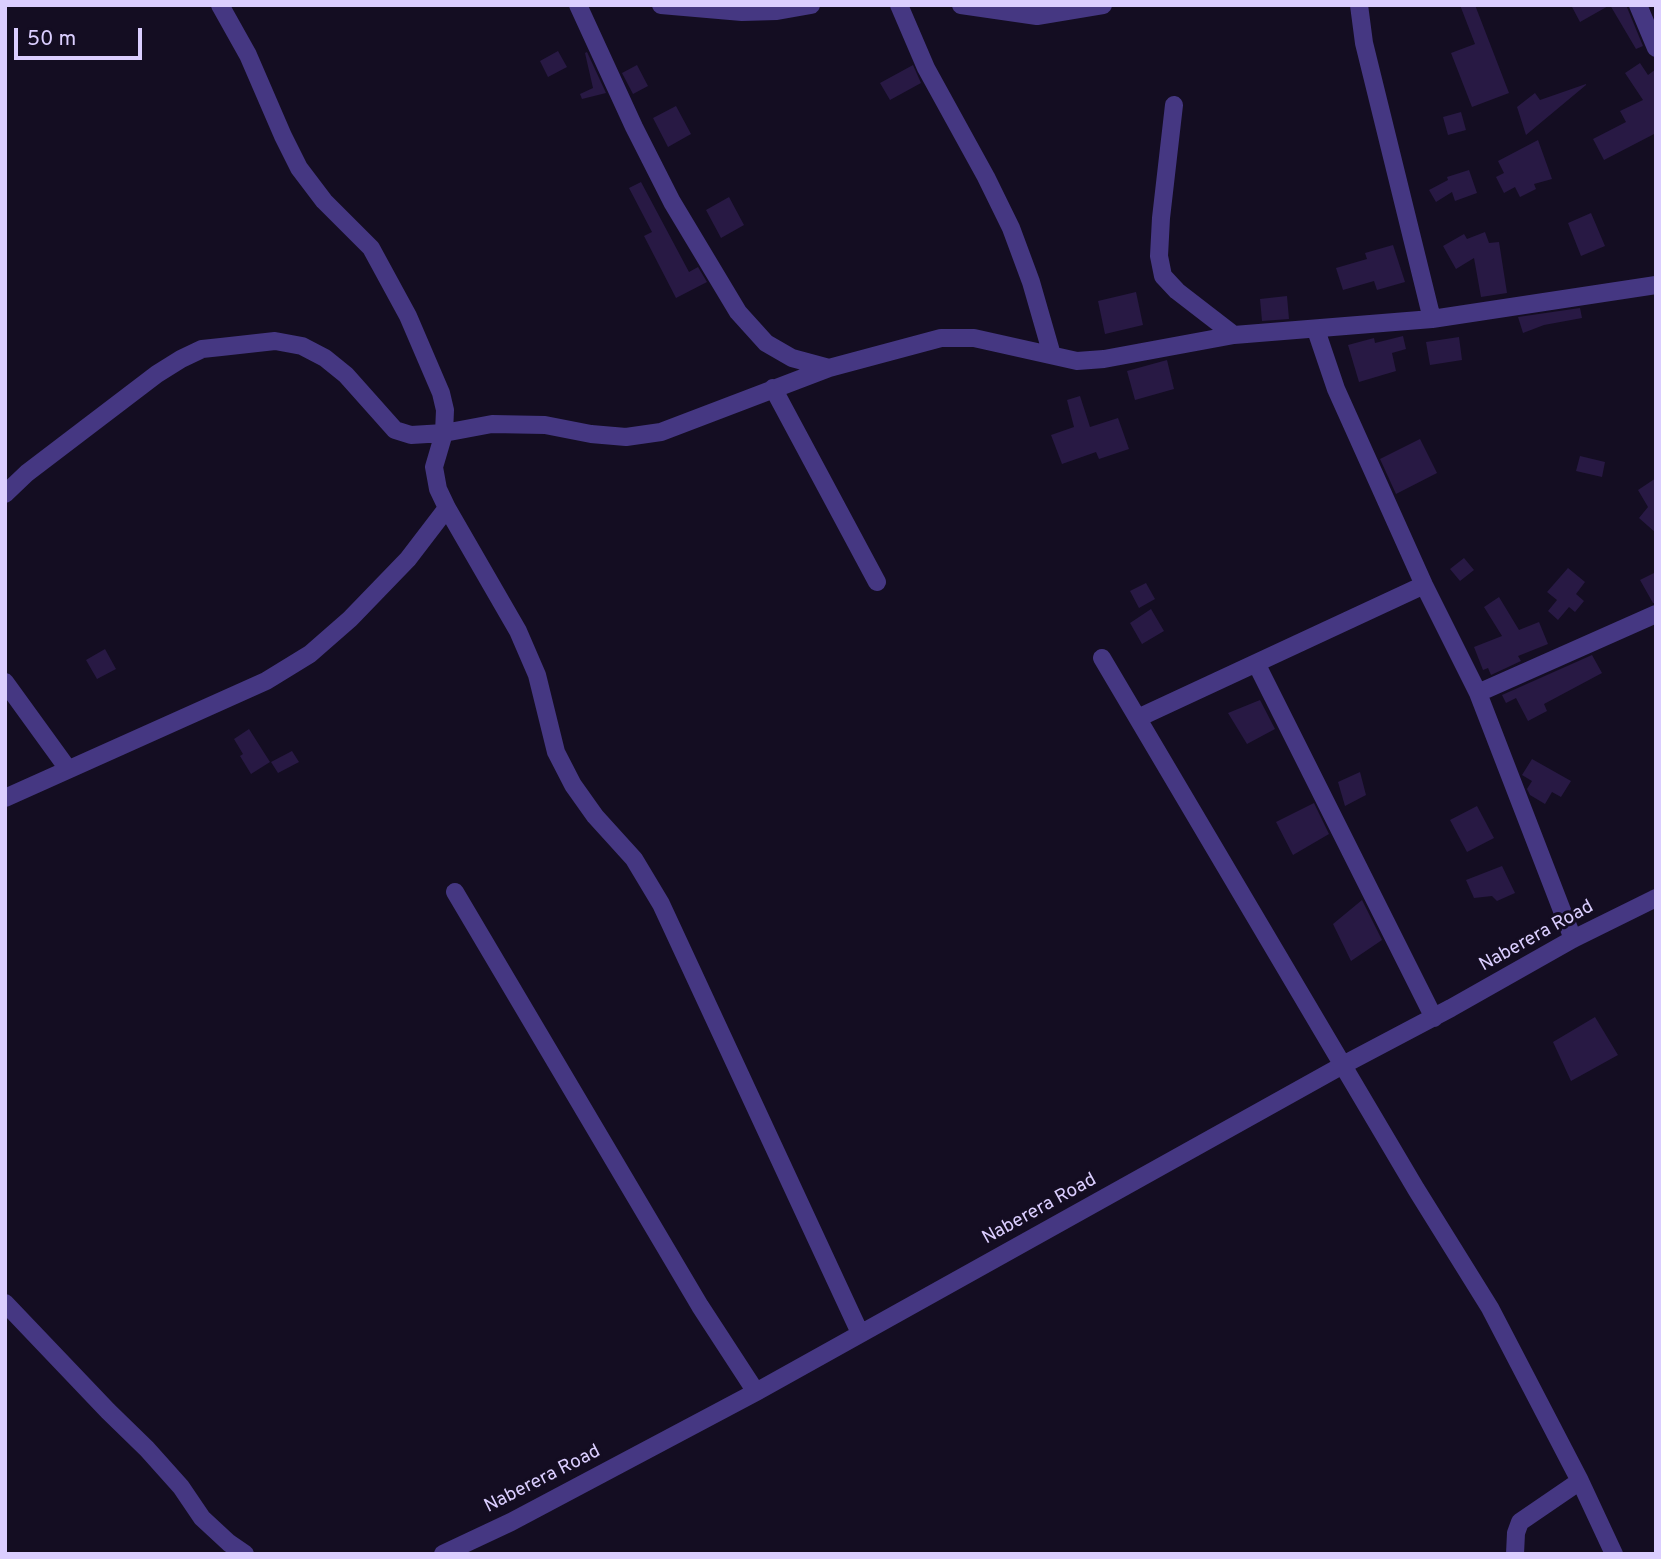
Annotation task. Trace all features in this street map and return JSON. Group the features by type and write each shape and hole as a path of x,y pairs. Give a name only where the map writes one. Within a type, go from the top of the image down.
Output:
{"street":[{"path":"220,5 248,55 299,167 324,201 371,248 408,316 441,393 444,410 444,433 434,467 438,489 519,631 537,676 556,752 573,785 595,816 634,859 661,904 860,1333"},
{"path":"579,5 634,127 672,202 738,312 766,343 792,358 829,368"},
{"path":"661,5 742,12 777,11 811,5"},
{"path":"900,5 926,68 1012,228 1052,355"},
{"path":"961,5 1037,16 1103,5"},
{"path":"1359,5 1364,43 1432,319"},
{"path":"1638,5 1656,48"},
{"path":"1174,105 1161,218 1159,256 1163,276 1177,291 1234,335"},
{"path":"5,494 27,473 157,374 202,349 275,341 302,346 325,358 346,375 395,430 411,435 444,433 492,424 545,425 625,437 661,432 829,368 942,338 974,338 1077,361 1104,359 1234,335 1432,319 1656,285"},
{"path":"1316,330 1336,389 1424,585 1478,693 1573,939"},
{"path":"773,388 877,582"},
{"path":"5,798 266,681 310,654 350,619 408,559 447,508"},
{"path":"1138,718 1424,585"},
{"path":"1478,693 1656,614"},
{"path":"1102,659 1490,1308 1580,1481 1614,1554"},
{"path":"1255,663 1434,1018"},
{"path":"5,682 68,769"},
{"path":"455,892 700,1306 756,1392"},
{"name":"Naberera Road","path":"443,1554 511,1522 756,1392 1343,1065 1434,1018 1573,939 1656,898"},
{"path":"5,1303 181,1487 222,1554"},
{"path":"1514,1554 1520,1522 1580,1481"},
{"path":"202,1518 245,1554"}],"building":[{"path":"1460,5 1475,5 1509,93 1472,107 1451,53 1475,44"},
{"path":"1571,5 1610,5 1580,22"},
{"path":"1610,5 1626,5 1643,46 1636,49"},
{"path":"558,51 567,67 548,77 540,61"},
{"path":"587,52 606,93 582,99 580,94 593,88 585,53"},
{"path":"1640,63 1648,75 1656,69 1656,133 1604,160 1593,139 1626,122 1620,111 1643,100 1625,73"},
{"path":"637,65 648,86 633,94 622,73"},
{"path":"913,65 921,83 890,100 880,83"},
{"path":"1586,84 1526,135 1517,107 1535,93 1540,100"},
{"path":"676,106 691,134 668,147 653,118"},
{"path":"1461,112 1466,130 1448,135 1443,117"},
{"path":"1538,140 1552,179 1534,184 1536,189 1520,197 1515,187 1504,193 1496,177 1504,173 1498,161"},
{"path":"1469,170 1477,193 1455,201 1452,192 1436,202 1429,190 1448,180 1447,177"},
{"path":"641,182 689,272 698,267 707,282 676,298 644,236 652,232 629,188"},
{"path":"729,197 744,225 721,238 706,210"},
{"path":"1591,213 1605,246 1581,256 1568,223"},
{"path":"1485,232 1489,243 1499,242 1507,293 1481,297 1474,258 1456,269 1443,246 1464,234 1467,239"},
{"path":"1393,245 1405,282 1377,290 1374,281 1343,290 1336,268 1367,259 1365,253"},
{"path":"1136,292 1143,325 1105,334 1098,301"},
{"path":"1287,296 1289,319 1262,321 1260,299"},
{"path":"1580,308 1582,318 1544,325 1523,333 1518,317"},
{"path":"1403,336 1406,349 1392,353 1396,371 1359,382 1348,345 1374,338 1375,343"},
{"path":"1459,337 1462,360 1430,365 1426,342"},
{"path":"1167,360 1174,389 1135,400 1127,371"},
{"path":"1080,396 1090,427 1118,418 1129,449 1099,459 1096,452 1062,464 1051,435 1074,427 1067,400"},
{"path":"1420,439 1437,473 1396,494 1380,459"},
{"path":"1580,456 1605,462 1602,477 1576,471"},
{"path":"1656,478 1656,533 1639,518 1648,507 1638,490"},
{"path":"1464,558 1474,570 1460,581 1450,569"},
{"path":"1568,568 1585,582 1576,594 1584,601 1575,612 1569,607 1558,620 1548,611 1557,600 1547,592"},
{"path":"1656,572 1656,603 1653,603 1640,580"},
{"path":"1146,583 1155,599 1139,608 1130,591"},
{"path":"1499,597 1519,630 1539,622 1548,644 1518,656 1521,661 1491,675 1488,668 1483,670 1474,647 1502,636 1484,607"},
{"path":"1151,609 1164,631 1142,644 1130,623"},
{"path":"105,649 116,669 97,679 86,660"},
{"path":"1592,655 1602,673 1544,704 1547,711 1528,721 1516,698 1506,703 1502,695"},
{"path":"1260,700 1275,729 1247,744 1228,713"},
{"path":"249,729 270,762 251,774 234,739"},
{"path":"292,751 299,762 278,773 271,762"},
{"path":"1532,759 1571,781 1561,797 1552,792 1545,804 1530,795 1527,789 1532,781 1522,775"},
{"path":"1360,772 1366,795 1345,806 1338,782"},
{"path":"1314,803 1329,834 1293,855 1276,822"},
{"path":"1477,806 1494,838 1467,852 1450,820"},
{"path":"1502,866 1515,893 1497,901 1492,896 1474,898 1466,880"},
{"path":"1362,900 1382,940 1351,961 1333,924"},
{"path":"1595,1017 1618,1055 1571,1081 1553,1042"}]}
